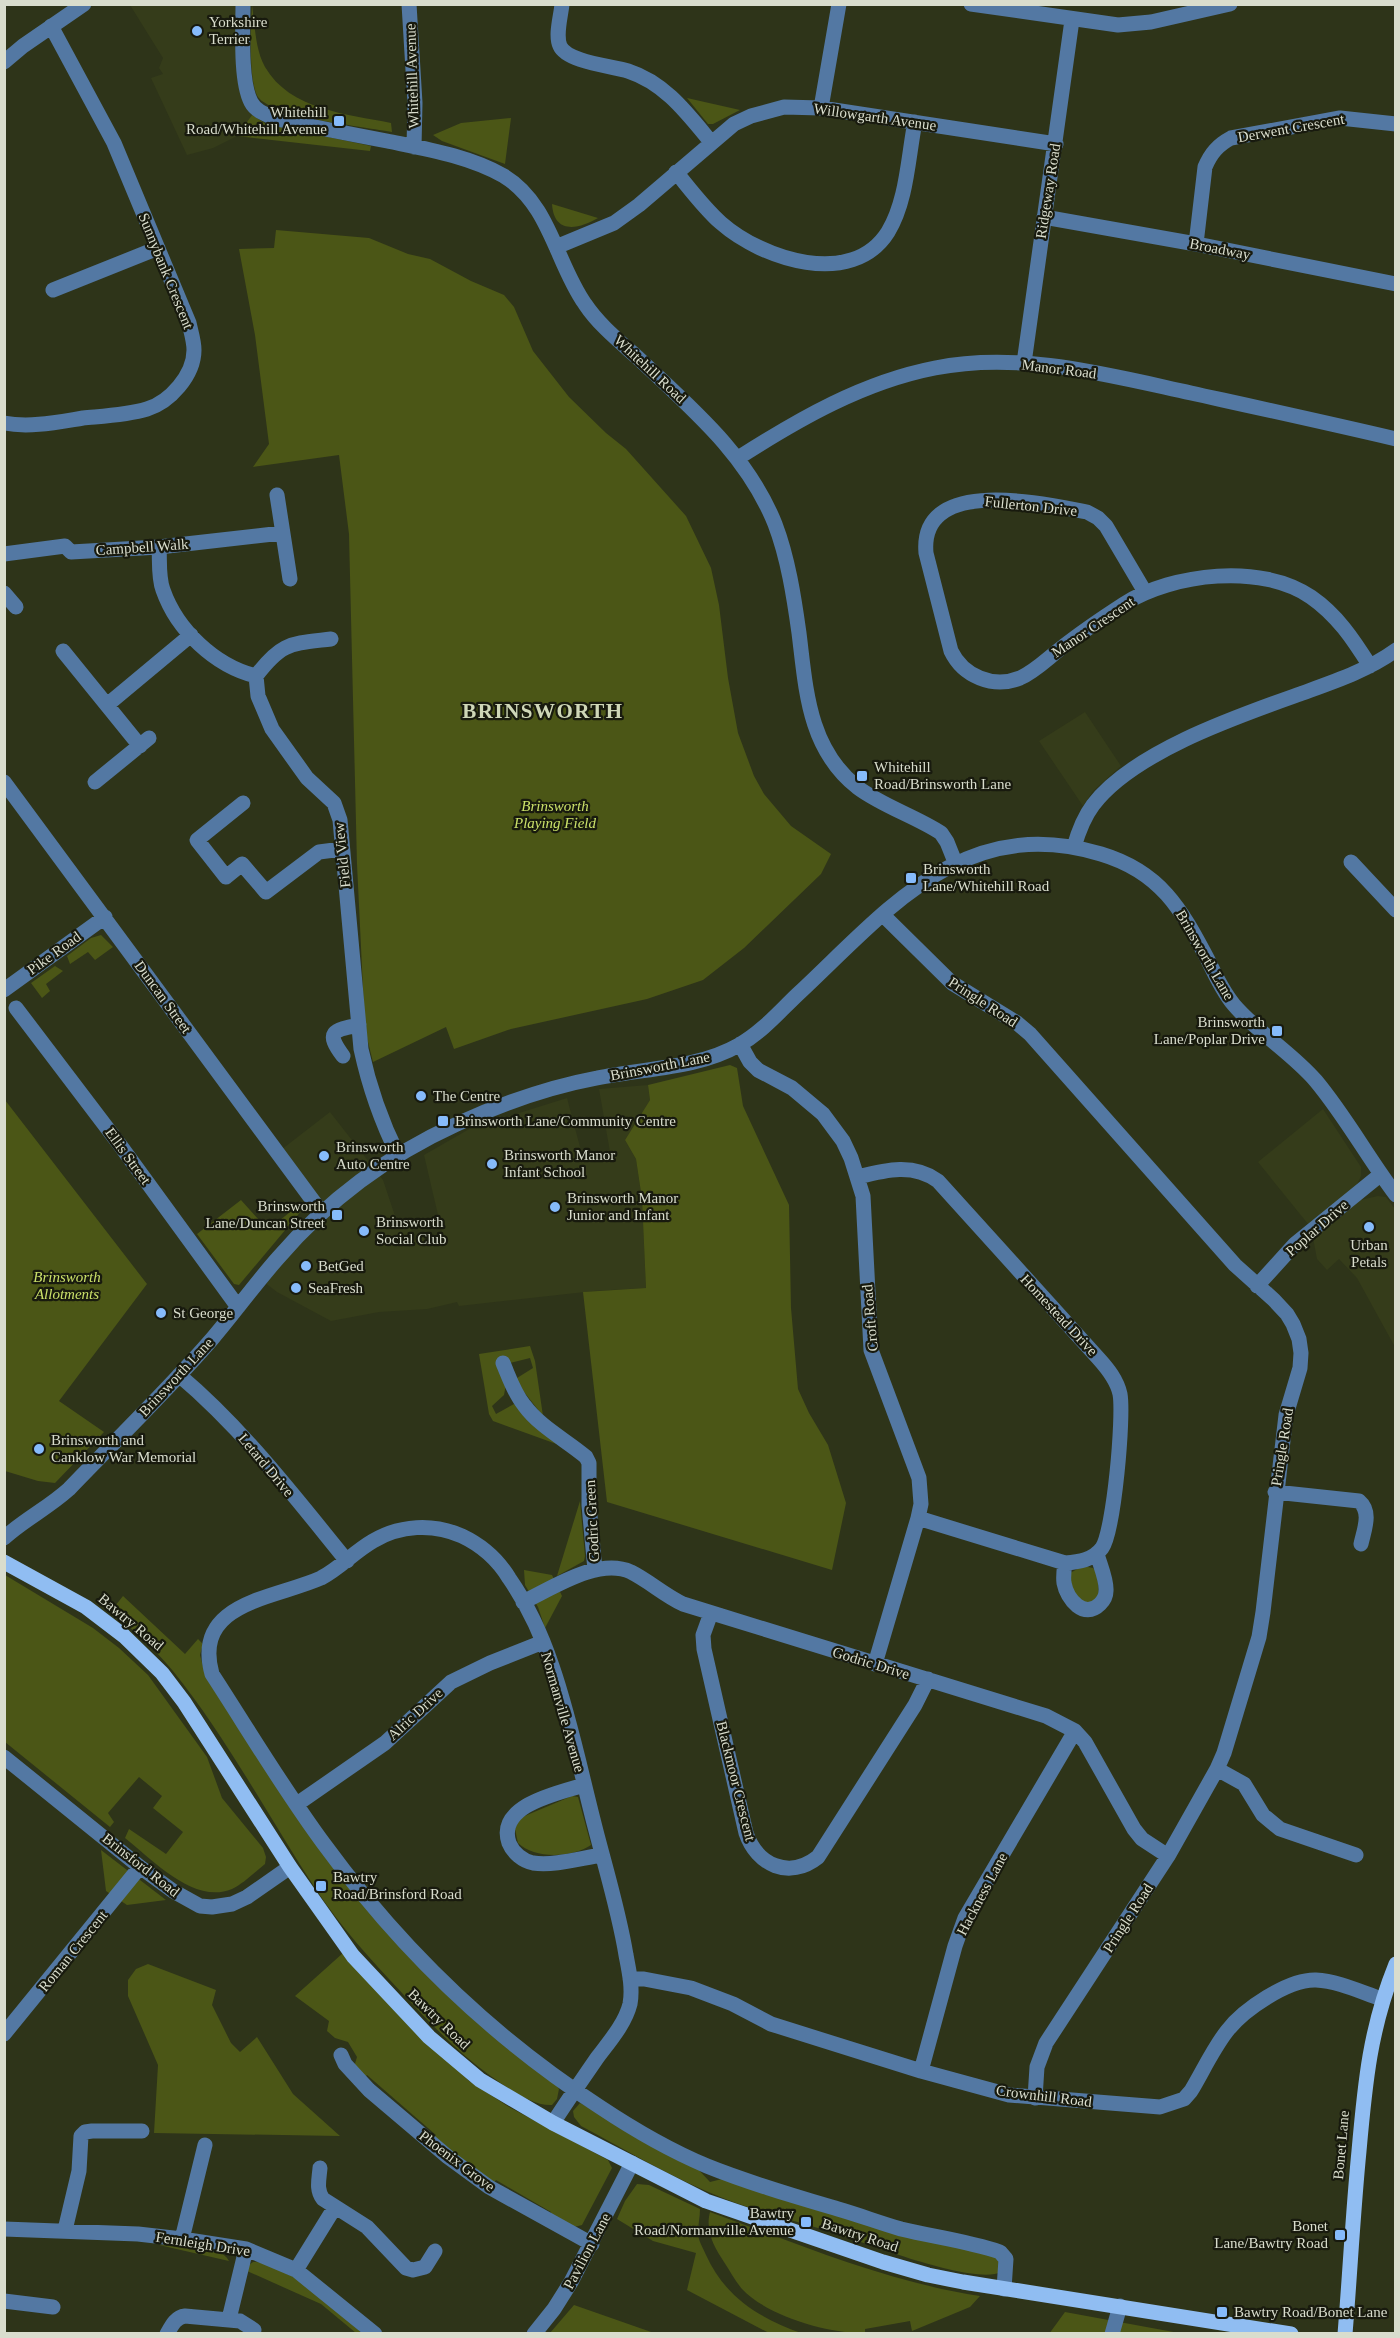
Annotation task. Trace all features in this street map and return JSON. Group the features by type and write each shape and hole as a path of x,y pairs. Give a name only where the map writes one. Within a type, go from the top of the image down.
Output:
{"main road":[{"name":"Bawtry Road","path":"4,1562 86,1607 144,1654 184,1702 290,1867 354,1956 429,2037 480,2080 553,2123 687,2194 764,2223 928,2275 1291,2334"},
{"name":"Bonet Lane","path":"1345,2334 1364,2092 1369,2056 1382,1999 1395,1964"}],"street":[{"path":"4,62 84,4"},
{"name":"Whitehill Road","path":"243,4 245,81 251,102 257,109 277,119 414,147 465,160 501,175 517,185 530,198 587,307 606,329 712,429 738,458 766,504 784,551 809,709 821,742 834,762 857,787 941,833 948,842 955,862"},
{"name":"Whitehill Avenue","path":"409,4 415,103 414,147"},
{"path":"562,4 559,38 560,46 565,52 578,59 633,73 653,82 668,93 711,142"},
{"path":"821,108 839,4"},
{"path":"971,4 1118,25 1151,22 1179,10 1230,4"},
{"name":"Ridgeway Road","path":"1024,363 1072,20"},
{"name":"Sunnybank Crescent","path":"4,423 17,425 62,421 149,408 166,398 178,387 186,378 192,363 193,339 189,323 158,248 99,112 51,26"},
{"name":"Willowgarth Avenue","path":"556,247 614,223 639,205 734,124 751,116 784,107 821,108 1056,144"},
{"name":"Derwent Crescent","path":"1196,244 1205,167 1210,155 1219,145 1231,138 1325,119 1354,118 1395,124"},
{"path":"676,172 720,223 741,238 806,263 852,261 875,248 888,232 896,215 915,122"},
{"name":"Broadway","path":"1044,217 1196,244 1395,284"},
{"path":"52,290 158,248"},
{"name":"Manor Road","path":"738,458 836,401 914,373 960,363 1024,363 1097,373 1395,439"},
{"path":"277,495 290,579"},
{"name":"Fullerton Drive","path":"966,671 956,662 951,651 926,553 925,540 927,531 936,518 957,505 989,499 1087,512 1106,526 1145,592"},
{"name":"Campbell Walk","path":"4,554 65,546 70,552 159,547 282,533"},
{"path":"159,547 162,588 174,612 191,635 219,661 238,672 256,676 272,655 291,644 331,639"},
{"name":"Manor Crescent","path":"966,671 992,682 1020,678 1125,603 1145,592 1171,582 1212,576 1262,579 1295,587 1336,617 1352,636 1370,666"},
{"path":"4,593 16,607"},
{"path":"107,705 191,635"},
{"path":"1074,847 1078,832 1097,800 1119,779 1147,760 1255,710 1370,666 1395,650"},
{"path":"63,651 107,705 145,742 95,782"},
{"name":"Field View","path":"256,676 258,696 272,729 308,778 334,803 340,820 361,1049 367,1078 383,1125 398,1155"},
{"name":"Duncan Street","path":"4,782 322,1213"},
{"path":"243,803 197,840 226,877 242,864 266,892 319,852 342,849"},
{"name":"Brinsworth Lane","path":"4,1538 23,1521 51,1505 69,1489 179,1375 278,1258 322,1213 339,1197 398,1155 457,1124 517,1100 596,1078 717,1056 740,1044 772,1018 909,891 955,862 1010,846 1030,844 1074,847 1114,858 1151,879 1166,892 1191,926 1232,1003 1294,1058 1316,1082 1339,1111 1395,1195"},
{"path":"1351,862 1395,910"},
{"name":"Pringle Road","path":"883,915 952,983 1017,1023 1030,1034 1235,1265 1287,1314 1299,1339 1301,1353 1300,1368 1286,1415 1259,1637 1224,1753 1168,1856 1046,2043 1037,2067 1035,2098"},
{"name":"Pike Road","path":"8,985 105,917"},
{"name":"Ellis Street","path":"16,1008 120,1145 238,1307"},
{"path":"343,1056 332,1042 332,1036 341,1028 358,1025"},
{"name":"Croft Road","path":"740,1044 750,1062 758,1070 792,1088 823,1114 843,1141 863,1196 871,1350 919,1478 921,1504 875,1664"},
{"name":"Homestead Drive","path":"858,1177 902,1169 916,1170 938,1181 1111,1373 1120,1394 1120,1430 1108,1530 1102,1547 1096,1554"},
{"name":"Poplar Drive","path":"1257,1286 1295,1244 1380,1175"},
{"name":"Godric Green","path":"503,1363 524,1406 541,1423 586,1457 589,1463 595,1570"},
{"name":"Letard Drive","path":"179,1375 223,1414 248,1441 347,1561"},
{"path":"1275,1492 1359,1501 1367,1512 1361,1544"},
{"path":"918,1518 1065,1563 1077,1563 1096,1554 1107,1592 1104,1600 1097,1607 1090,1610 1081,1609 1073,1603 1063,1579 1065,1563"},
{"name":"Normanville Avenue","path":"207,1649 211,1636 219,1624 242,1606 318,1579 372,1542 406,1529 433,1527 462,1536 487,1553 510,1579 543,1642 559,1688 621,1925 630,1979 630,2004 625,2018 553,2123"},
{"name":"Godric Drive","path":"523,1602 595,1570 617,1568 629,1571 668,1596 711,1613 1046,1716 1075,1731 1091,1751 1134,1829 1142,1839 1168,1856"},
{"name":"Blackmoor Crescent","path":"711,1613 704,1635 704,1649 746,1833 760,1857 779,1867 789,1869 800,1867 818,1857 915,1705 927,1680"},
{"name":"Alric Drive","path":"297,1804 385,1743 451,1682 490,1663 543,1642"},
{"name":"Bawtry Road","path":"207,1649 212,1674 324,1844 352,1881 425,1964 522,2053 574,2090 646,2135 714,2169 899,2228 1000,2252 1006,2259 1004,2289"},
{"name":"Hackness Lane","path":"921,2071 955,1946 965,1918 1075,1731"},
{"name":"Brinsford Road","path":"4,1757 140,1867 188,1901 200,1906 224,1906 247,1897 290,1867"},
{"path":"1217,1769 1244,1784 1263,1815 1280,1829 1356,1856"},
{"name":"Normanville Avenue","path":"584,1785 544,1798 519,1810 508,1827 508,1838 511,1849 531,1863 602,1855"},
{"name":"Roman Crescent","path":"4,2034 140,1867"},
{"name":"Crownhill Road","path":"630,1979 644,1979 691,1988 733,2004 771,2024 995,2092 1035,2098 1160,2107 1184,2099 1218,2044 1238,2019 1283,1988 1299,1982 1316,1980 1335,1983 1382,1999"},
{"name":"Phoenix Grove","path":"341,2055 345,2064 369,2090 448,2157 489,2187 592,2244"},
{"path":"65,2230 79,2170 81,2136 85,2132 92,2131 142,2131"},
{"path":"182,2239 205,2145"},
{"name":"Pavilion Lane","path":"534,2334 554,2309 592,2244 632,2163"},
{"path":"320,2168 319,2194 367,2227 406,2268 413,2270 425,2267 435,2251"},
{"path":"296,2270 335,2207"},
{"name":"Fernleigh Drive","path":"4,2229 65,2230 182,2239 246,2249 296,2270 375,2334"},
{"path":"229,2319 246,2249"},
{"path":"4,2301 53,2307"},
{"path":"1112,2334 1120,2306"},
{"path":"167,2334 180,2317 229,2319 240,2321 254,2330"}],"shaded area":[{"path":"130,5 237,5 245,103 252,115 237,136 213,148 187,155 151,78 163,74 159,68 163,58"},
{"path":"1085,712 1121,766 1093,791 1083,806 1039,741"},
{"path":"648,1085 650,1100 625,1140 636,1159 642,1199 646,1288 594,1291 459,1306 457,1302 427,1309 379,1312 331,1321 277,1292 260,1279 322,1213 277,1153 330,1112 383,1180 398,1225 409,1224 415,1240 442,1232 424,1155 471,1128 567,1098 584,1162 610,1152 599,1089"},
{"path":"1323,1109 1361,1167 1361,1176 1356,1186 1308,1224 1258,1162"},
{"path":"1378,1196 1386,1197 1395,1209 1395,1347 1357,1278 1339,1259 1327,1270 1317,1259 1313,1238 1360,1200"}],"green space":[{"path":"252,5 259,53 265,67 289,93 338,113 391,123 392,132 300,116 267,104 258,97 251,66"},
{"path":"687,98 740,110 713,124 708,124"},
{"path":"252,115 266,124 371,146 370,151 237,136"},
{"path":"511,118 505,164 442,141 433,135 461,123"},
{"path":"552,204 598,218 576,227 562,225 557,221"},
{"name":"Brinsworth Playing Field","path":"276,230 369,238 408,254 430,259 471,281 504,295 514,307 533,351 569,397 626,449 686,516 711,568 719,605 728,678 738,733 754,776 764,794 791,826 831,854 821,874 744,948 703,980 647,999 511,1029 454,1049 446,1027 373,1062 365,1030 357,864 349,534 339,455 253,467 269,444 255,335 239,249 274,248"},
{"path":"101,935 113,947 95,960 88,952 70,964 67,956 91,938"},
{"path":"55,966 63,971 46,984 50,991 42,998 31,983"},
{"path":"730,1065 737,1068 743,1106 789,1205 791,1308 798,1389 828,1445 846,1503 832,1570 607,1502 583,1292 646,1288 642,1199 636,1159 625,1140 650,1100 648,1085"},
{"name":"Brinsworth Allotments","path":"5,1100 147,1284 59,1401 104,1432 55,1483 38,1481 5,1471"},
{"path":"241,1200 268,1230 301,1203 302,1210 239,1285 234,1284 197,1234"},
{"path":"530,1346 535,1361 543,1416 517,1383 517,1378 533,1368 530,1358 510,1363 504,1395 492,1406 496,1414 514,1404 562,1446 493,1421 489,1414 479,1354"},
{"path":"580,1501 584,1561 557,1576"},
{"path":"1083,1566 1093,1568 1097,1573 1099,1595 1090,1605 1079,1601 1068,1581 1070,1573"},
{"path":"524,1570 552,1575 562,1596 545,1628 538,1607 525,1585"},
{"path":"5,1575 93,1628 148,1675 207,1757 222,1798 263,1848 266,1857 265,1864 245,1881 232,1889 218,1892 203,1891 189,1886 161,1868 125,1838 129,1829 166,1854 183,1832 153,1808 162,1796 139,1777 108,1813 114,1822 110,1827 5,1742"},
{"path":"123,1596 185,1654 198,1639 203,1644 200,1655 205,1674 321,1850 556,2084 559,2089 557,2099 552,2105 536,2103 520,2095 468,2058 423,2015 356,1942 315,1888 229,1750 193,1697 159,1655 111,1611"},
{"path":"572,1796 578,1797 591,1845 574,1852 553,1855 533,1852 518,1843 515,1829 520,1818"},
{"path":"101,1850 166,1900 127,1905 106,1891"},
{"path":"343,1953 469,2081 509,2107 608,2160 612,2168 582,2225 574,2227 549,2217 551,2212 496,2180 494,2183 433,2139 436,2135 367,2075 364,2078 354,2067 357,2057 348,2042 335,2038 327,2031 329,2021 295,1996"},
{"path":"148,1964 216,1990 212,2005 231,2043 240,2052 257,2037 293,2094 340,2136 154,2133 158,2065 128,1996 128,1980 136,1969"},
{"path":"580,2103 696,2167 710,2182 722,2179 990,2253 999,2259 1001,2272 987,2275 968,2273 918,2261 706,2191 581,2126 574,2117 573,2111"},
{"path":"637,2184 649,2185 700,2209 699,2238 714,2270 723,2283 757,2313 801,2333 769,2333 687,2290 696,2253 653,2241 617,2219 625,2201"},
{"path":"710,2212 877,2272 945,2290 980,2296 970,2307 912,2331 910,2321 865,2329 865,2333 850,2333 799,2322 753,2299 739,2286 711,2238"},
{"path":"159,2245 208,2248 224,2255 229,2261"},
{"path":"253,2262 266,2263 295,2278 326,2301 362,2333 356,2333 321,2304 247,2271"},
{"path":"574,2305 654,2333 550,2333"},
{"path":"1065,2312 1179,2333 1049,2334"}],"place":[{"name":"Yorkshire Terrier","path":"197,31"},
{"name":"Whitehill Road/Whitehill Avenue","path":"339,121"},
{"name":"Whitehill Road/Brinsworth Lane","path":"862,776"},
{"name":"Brinsworth Lane/Whitehill Road","path":"911,878"},
{"name":"Brinsworth Lane/Poplar Drive","path":"1277,1031"},
{"name":"The Centre","path":"421,1096"},
{"name":"Brinsworth Lane/Community Centre","path":"443,1121"},
{"name":"Brinsworth Auto Centre","path":"324,1156"},
{"name":"Brinsworth Manor Infant School","path":"492,1164"},
{"name":"Brinsworth Manor Junior and Infant","path":"555,1207"},
{"name":"Brinsworth Lane/Duncan Street","path":"337,1215"},
{"name":"Urban Petals","path":"1369,1227"},
{"name":"Brinsworth Social Club","path":"364,1231"},
{"name":"BetGed","path":"306,1266"},
{"name":"SeaFresh","path":"296,1288"},
{"name":"St George","path":"161,1313"},
{"name":"Brinsworth and Canklow War Memorial","path":"39,1449"},
{"name":"Bawtry Road/Brinsford Road","path":"321,1886"},
{"name":"Bawtry Road/Normanville Avenue","path":"806,2222"},
{"name":"Bonet Lane/Bawtry Road","path":"1340,2235"},
{"name":"Bawtry Road/Bonet Lane","path":"1222,2312"}],"district":[{"name":"BRINSWORTH","path":"543,711"}]}
